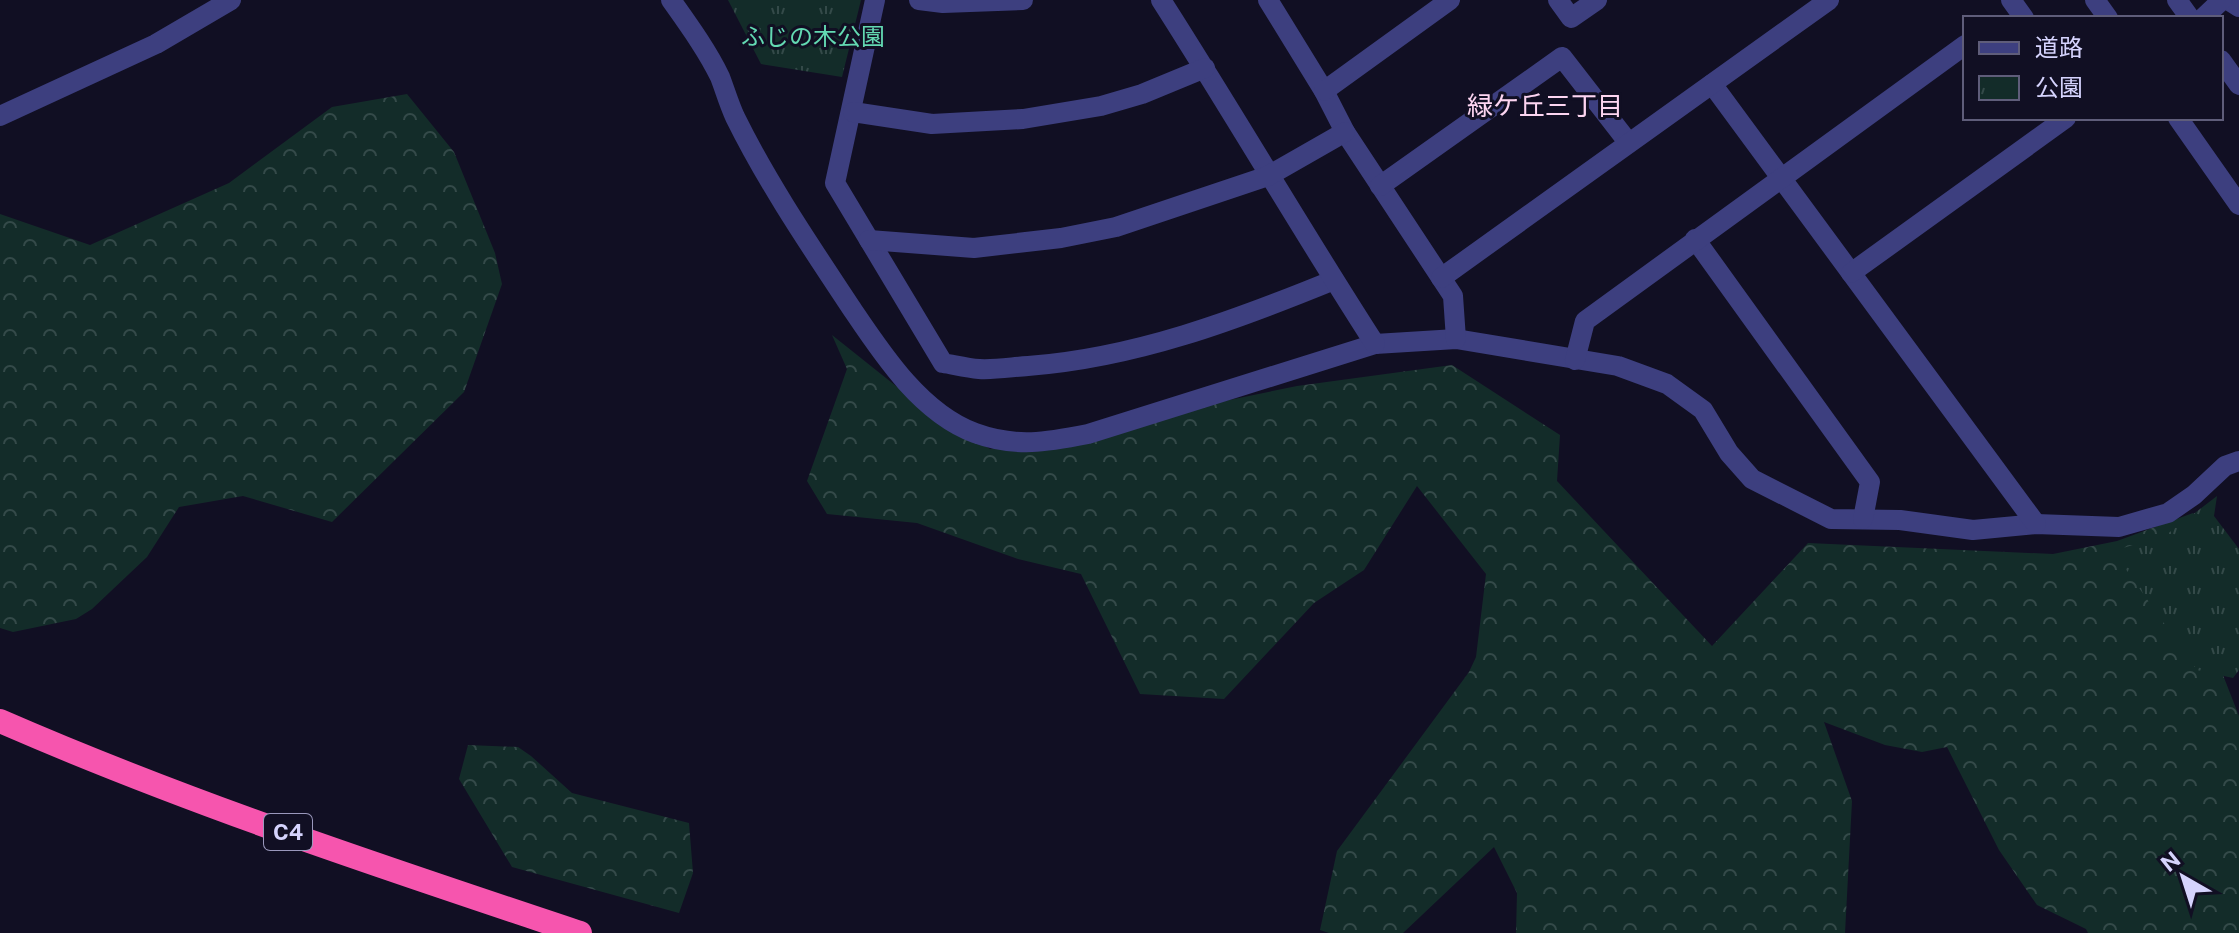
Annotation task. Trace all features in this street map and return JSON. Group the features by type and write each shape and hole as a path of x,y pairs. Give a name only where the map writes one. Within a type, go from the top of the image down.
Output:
{"highway":[{"name":"C4","path":"0,721 229,811 423,881 580,933"}],"street":[{"path":"0,116 156,44 231,0"},
{"path":"671,0 718,74 735,116 791,218 880,350 924,399 973,433 1026,444 1088,434 1375,344 1456,339 1618,366 1667,384 1703,410 1729,453 1752,479 1831,519 1900,520 1973,530 2036,524 2119,527 2168,513 2194,495 2225,466 2239,461"},
{"path":"875,0 853,112 835,183 943,363 981,369 1056,364 1169,340 1238,319 1334,280"},
{"path":"919,0 956,3 1023,0"},
{"path":"1161,0 1375,344"},
{"path":"1268,0 1324,91 1345,132 1453,296 1456,339"},
{"path":"1324,91 1450,0"},
{"path":"1558,0 1571,18 1597,0"},
{"path":"1441,278 1829,0"},
{"path":"2205,16 2222,0"},
{"path":"2228,0 2239,7"},
{"path":"1575,360 1585,321 1963,46"},
{"path":"1380,186 1562,57 1628,142"},
{"path":"2223,63 2239,85"},
{"path":"853,112 932,124 1023,119 1101,106 1142,94 1205,68"},
{"path":"1712,84 2036,524"},
{"path":"1851,273 2063,120"},
{"path":"2179,120 2239,205"},
{"path":"869,240 974,248 1061,238 1116,227 1268,176 1345,132"},
{"path":"1695,239 1870,482 1863,519"}],"green space":[{"name":"ふじの木公園","path":"728,0 861,0 842,77 761,64"},
{"path":"407,94 454,152 495,253 502,284 464,392 332,522 243,496 179,507 147,557 92,609 76,619 13,632 0,628 0,214 90,245 229,183 332,107"},
{"path":"832,335 916,402 990,449 1297,386 1452,365 1560,435 1557,481 1712,646 1808,543 2053,554 2117,541 2193,513 2239,570 2221,670 2239,716 2239,933 2088,933 2086,929 2037,905 1999,850 1947,747 1922,752 1885,745 1824,722 1852,801 1845,933 1516,933 1517,893 1494,847 1403,933 1329,933 1320,930 1337,851 1469,672 1476,657 1486,574 1417,486 1364,570 1314,603 1224,699 1140,694 1081,574 1018,559 917,523 827,514 807,481 847,369"},
{"path":"2217,496 2214,516 2239,549 2239,670 2233,678 2197,670 2113,551 2166,535"},
{"path":"468,745 518,747 572,793 689,823 693,873 679,913 512,867 459,779"}],"district":[{"name":"緑ケ丘三丁目","path":"1545,106"}]}
